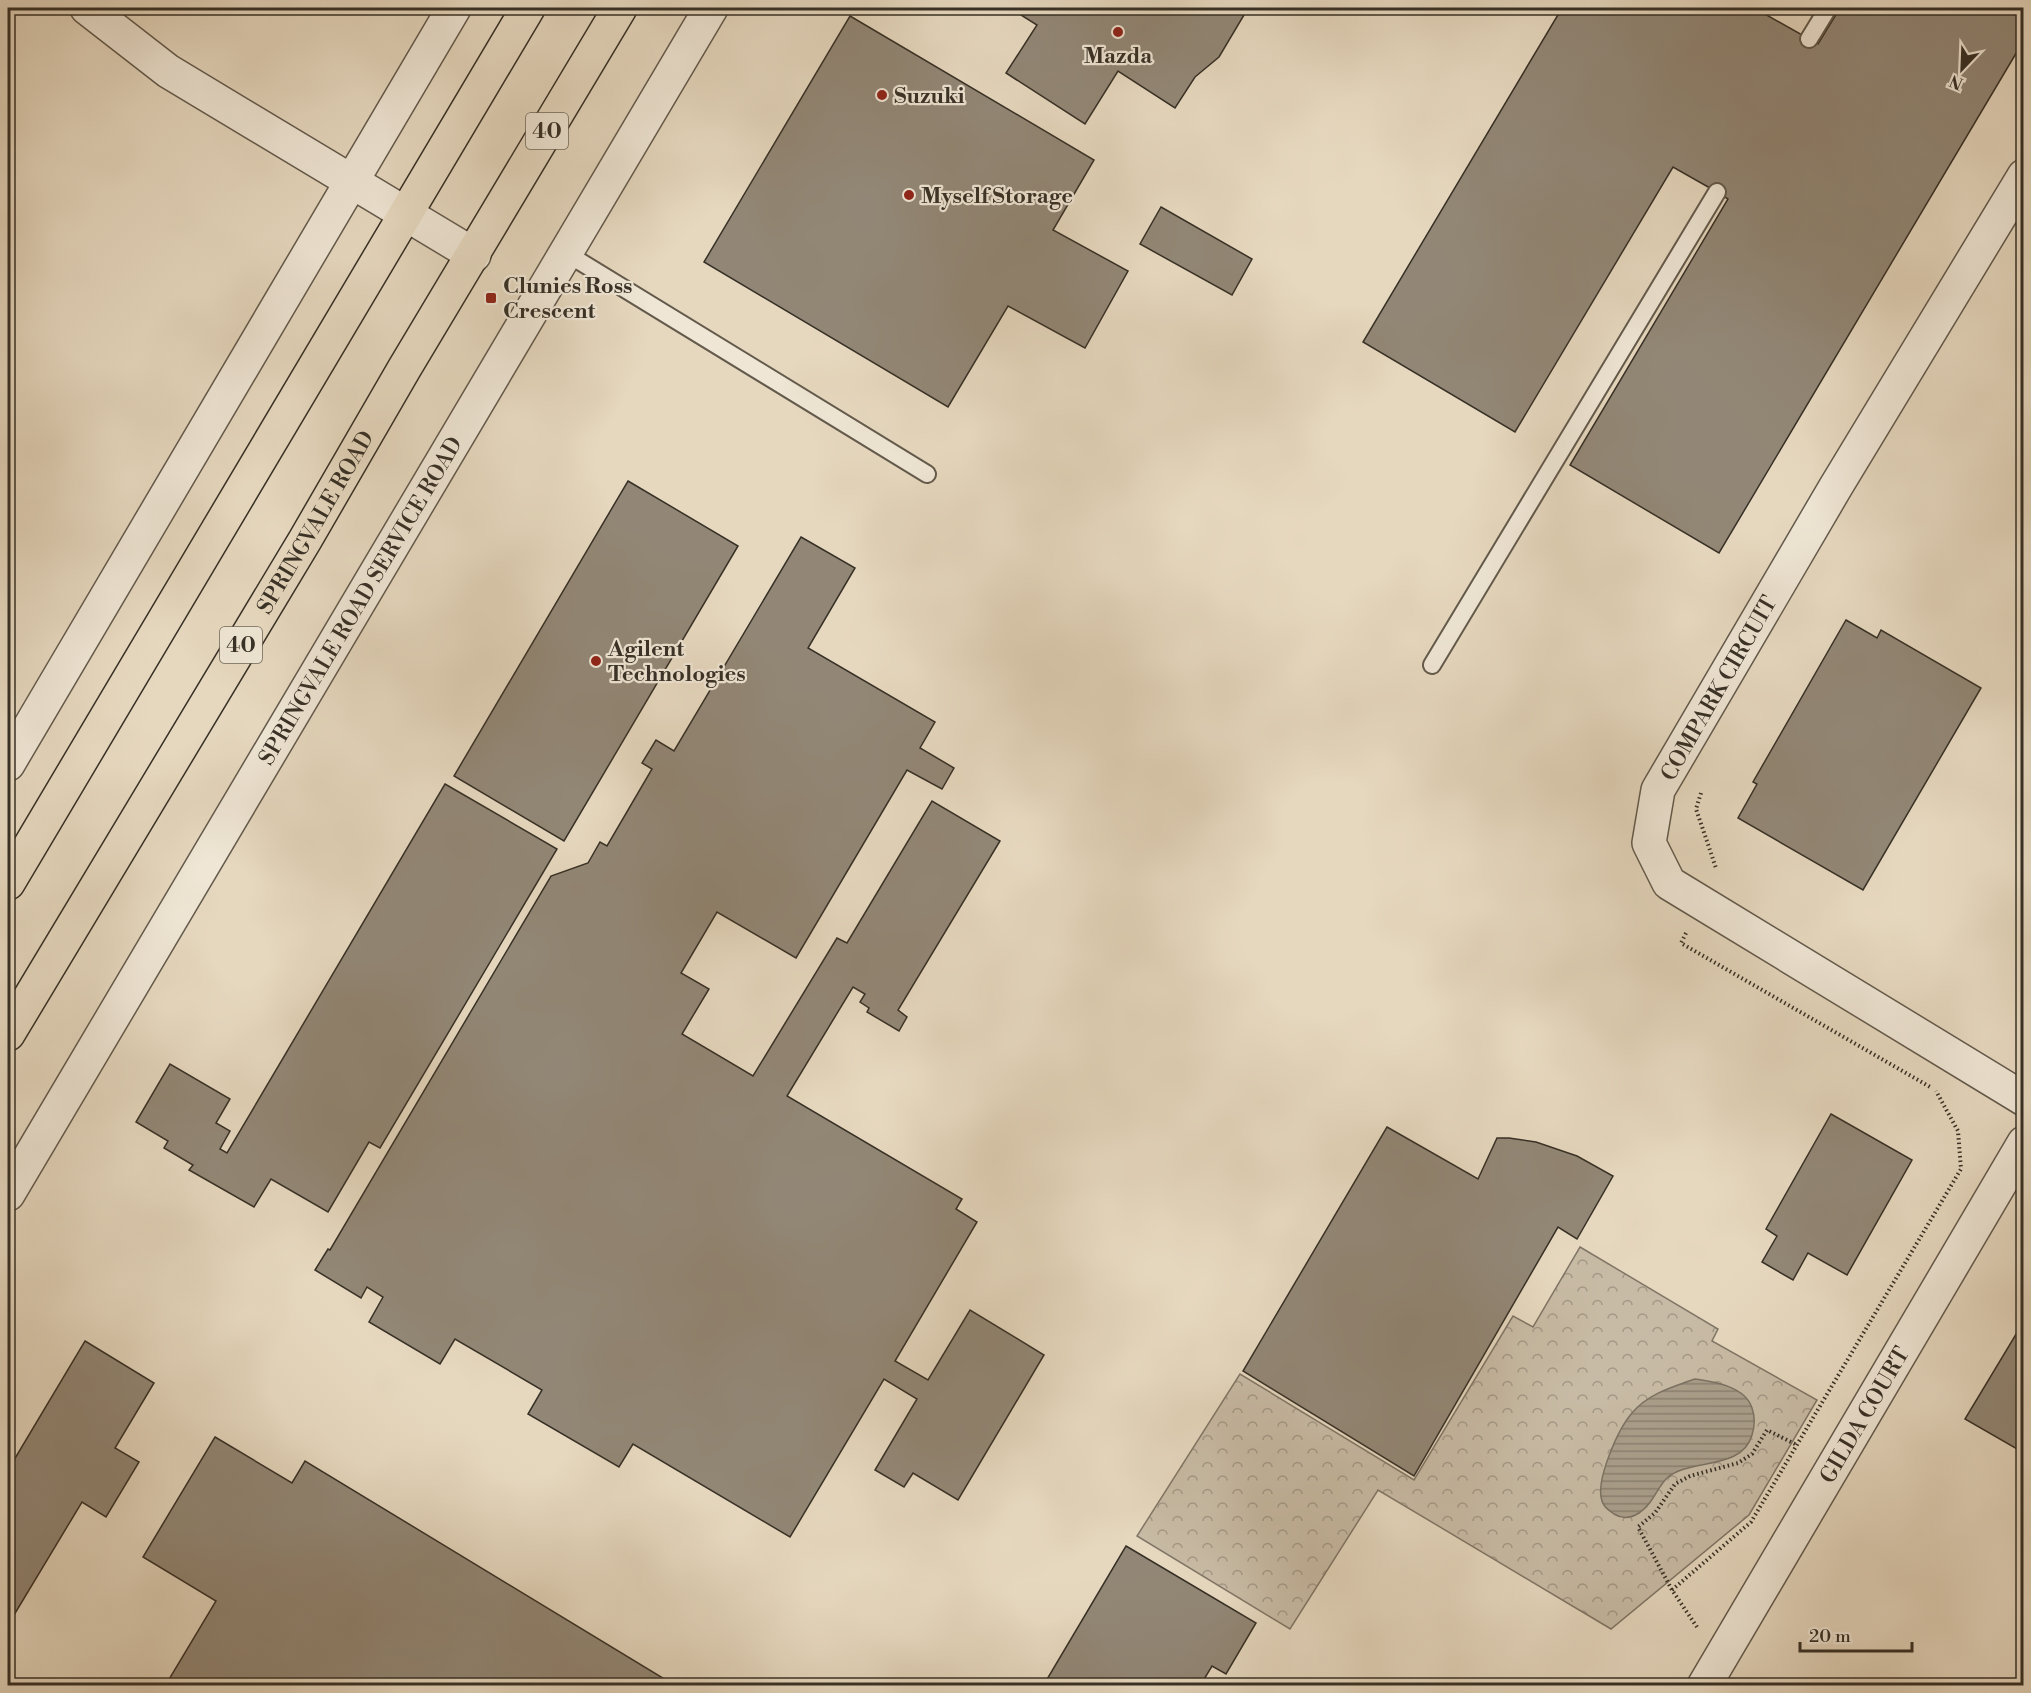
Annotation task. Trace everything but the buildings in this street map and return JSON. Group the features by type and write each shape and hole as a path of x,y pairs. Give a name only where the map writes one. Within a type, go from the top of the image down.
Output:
{"highway":[{"path":"8,883 528,8"},
{"name":"SPRINGVALE ROAD","path":"8,1034 299,550 404,369 620,8"}],"street":[{"path":"87,8 168,71 474,255"},
{"path":"8,764 454,8"},
{"name":"SPRINGVALE ROAD SERVICE ROAD","path":"8,1194 711,8"},
{"name":"COMPARK CIRCUIT","path":"2024,176 1835,488 1658,790 1648,843 1669,883 2024,1099"},
{"name":"GILDA COURT","path":"1711,1673 2024,1143"}],"lane":[{"path":"1809,39 1828,8"},
{"path":"1432,666 1717,192"},
{"path":"566,253 927,474"}],"path":[{"path":"1672,1590 1751,1522 1961,1169 1958,1131 1938,1092 1681,943 1718,875 1696,809 1703,787"},
{"path":"1711,1673 1672,1590 1638,1527 1655,1513 1675,1484 1690,1476 1738,1463 1752,1454 1767,1430 1797,1445"}],"green space":[{"path":"1580,1247 1718,1329 1712,1341 1817,1400 1749,1515 1611,1629 1378,1490 1290,1629 1137,1536 1240,1374 1414,1480 1513,1316 1533,1327"}],"shaded area":[{"path":"1695,1379 1728,1386 1748,1401 1753,1411 1754,1425 1746,1446 1738,1454 1727,1459 1677,1472 1667,1478 1648,1505 1636,1515 1617,1516 1603,1503 1601,1492 1609,1456 1620,1431 1632,1413 1645,1401 1669,1388"}],"place":[{"name":"Mazda","path":"1118,32"},
{"name":"Suzuki","path":"882,95"},
{"name":"Myself Storage","path":"909,195"},
{"name":"Clunies Ross Crescent","path":"491,298"},
{"name":"Agilent Technologies","path":"596,661"}]}
